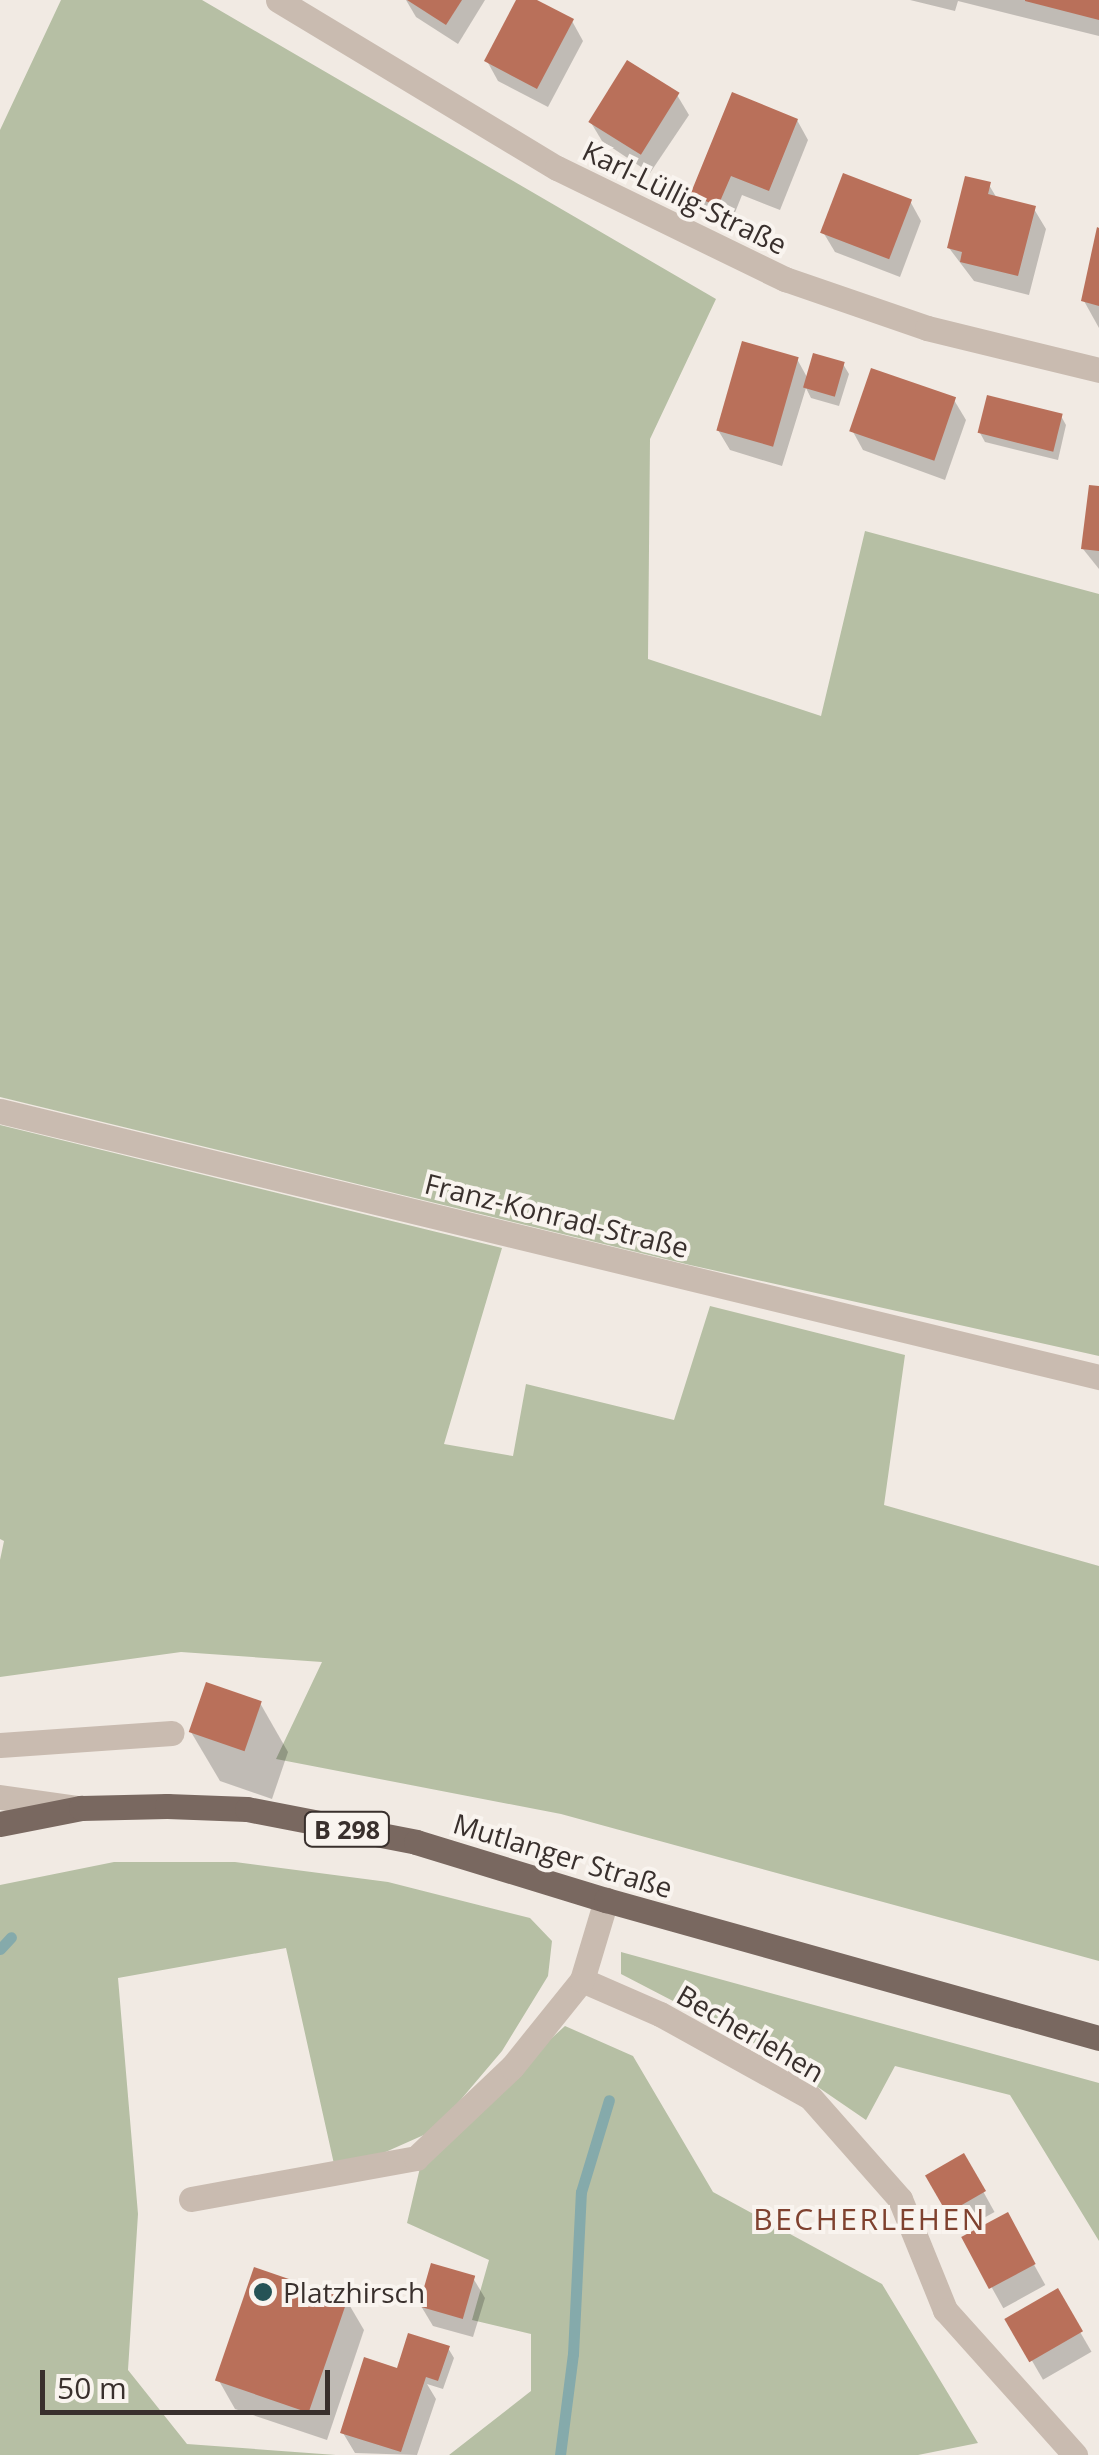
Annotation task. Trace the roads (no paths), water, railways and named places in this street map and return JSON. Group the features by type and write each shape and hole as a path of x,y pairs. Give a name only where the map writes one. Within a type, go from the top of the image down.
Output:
{"main road":[{"name":"Mutlanger Straße","path":"0,1824 81,1808 247,1809 416,1842 606,1900 1099,2038"}],"street":[{"name":"Karl-Lüllig-Straße","path":"278,0 557,168 785,279 927,328 1099,370"},
{"name":"Franz-Konrad-Straße","path":"0,1111 1099,1377"},
{"path":"0,1745 172,1733"},
{"path":"0,1797 81,1808"},
{"path":"191,2199 416,2158 512,2067 582,1980 606,1900"},
{"name":"Becherlehen","path":"582,1980 660,2014 810,2097 900,2199 945,2310 1075,2455"}],"waterway":[{"path":"0,1949 11,1937"},
{"path":"560,2455 573,2354 581,2192 609,2100"}],"place":[{"name":"Platzhirsch","path":"263,2292"}],"district":[{"name":"BECHERLEHEN","path":"870,2219"}]}
